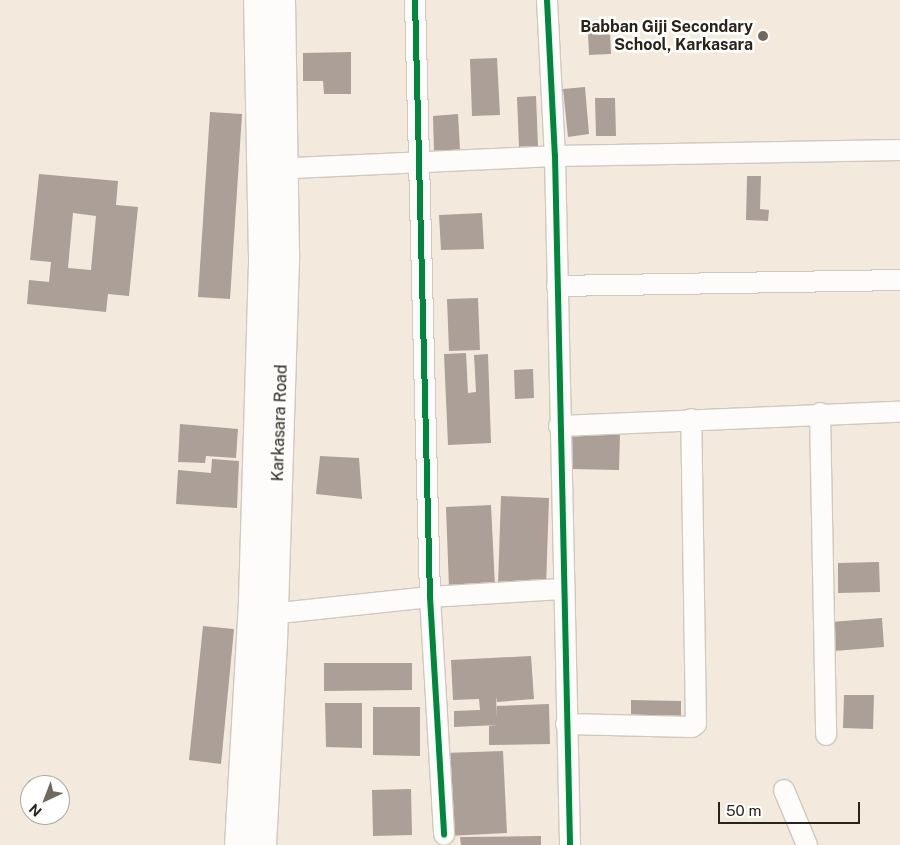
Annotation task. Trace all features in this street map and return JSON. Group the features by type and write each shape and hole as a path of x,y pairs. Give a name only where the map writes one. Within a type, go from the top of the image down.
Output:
{"main road":[{"name":"Karkasara Road","path":"258,0 274,169"},
{"name":"Karkasara Road","path":"262,845 263,615 274,169 281,0"},
{"name":"Karkasara Road","path":"239,845 263,615"}],"street":[{"path":"415,0 430,597 444,835"},
{"path":"547,0 555,156 562,589 570,845"},
{"path":"274,169 555,156 900,150"},
{"path":"558,286 900,280"},
{"path":"560,426 820,413 900,412"},
{"path":"820,413 826,735"},
{"path":"566,724 692,727 696,724 691,419"},
{"path":"263,615 430,597 562,589"},
{"path":"784,790 807,845"}],"building":[{"path":"610,32 611,54 589,55 588,33"},
{"path":"351,52 351,94 324,94 323,81 303,81 303,53"},
{"path":"497,58 500,115 472,116 470,59"},
{"path":"585,87 589,134 568,137 563,89"},
{"path":"536,96 538,146 519,147 517,97"},
{"path":"595,98 615,98 616,136 596,136"},
{"path":"210,112 242,114 230,299 198,297"},
{"path":"458,114 460,150 434,151 433,116"},
{"path":"39,174 118,181 116,205 138,207 129,296 108,294 106,312 27,304 29,280 49,282 51,262 30,260","holes":["73,213 96,216 91,270 68,268"]},
{"path":"747,176 761,176 760,209 769,210 768,221 746,220"},
{"path":"482,213 484,249 441,250 439,215"},
{"path":"478,298 480,350 449,351 447,299"},
{"path":"466,353 468,393 476,392 474,355 488,354 491,443 448,445 444,354"},
{"path":"533,369 534,398 515,399 514,370"},
{"path":"180,424 238,429 236,458 206,456 205,463 178,462"},
{"path":"572,433 620,435 619,470 571,469"},
{"path":"320,456 359,458 362,499 316,494"},
{"path":"212,459 239,461 237,508 176,504 178,470 211,473"},
{"path":"501,496 549,498 546,587 498,585"},
{"path":"491,505 495,586 449,588 446,507"},
{"path":"879,562 880,592 838,593 838,563"},
{"path":"882,618 884,647 834,651 831,622"},
{"path":"203,626 234,629 221,764 189,760"},
{"path":"531,656 534,699 497,702 496,696 497,717 497,706 549,704 550,744 489,745 489,726 498,725 454,727 454,711 480,710 479,699 453,700 451,660"},
{"path":"324,663 412,663 412,690 324,691"},
{"path":"844,695 874,695 873,729 843,728"},
{"path":"631,700 681,701 681,726 631,726"},
{"path":"325,703 362,703 362,748 326,747"},
{"path":"373,707 420,707 420,756 373,755"},
{"path":"503,751 507,833 448,836 444,753"},
{"path":"411,789 412,835 373,836 372,790"},
{"path":"541,836 541,845 461,845 460,837"}],"cycle path":[{"path":"415,0 430,597 444,835"},
{"path":"547,0 555,156 570,845"}],"place":[{"name":"Babban Giji Secondary School, Karkasara","path":"763,36"}]}
